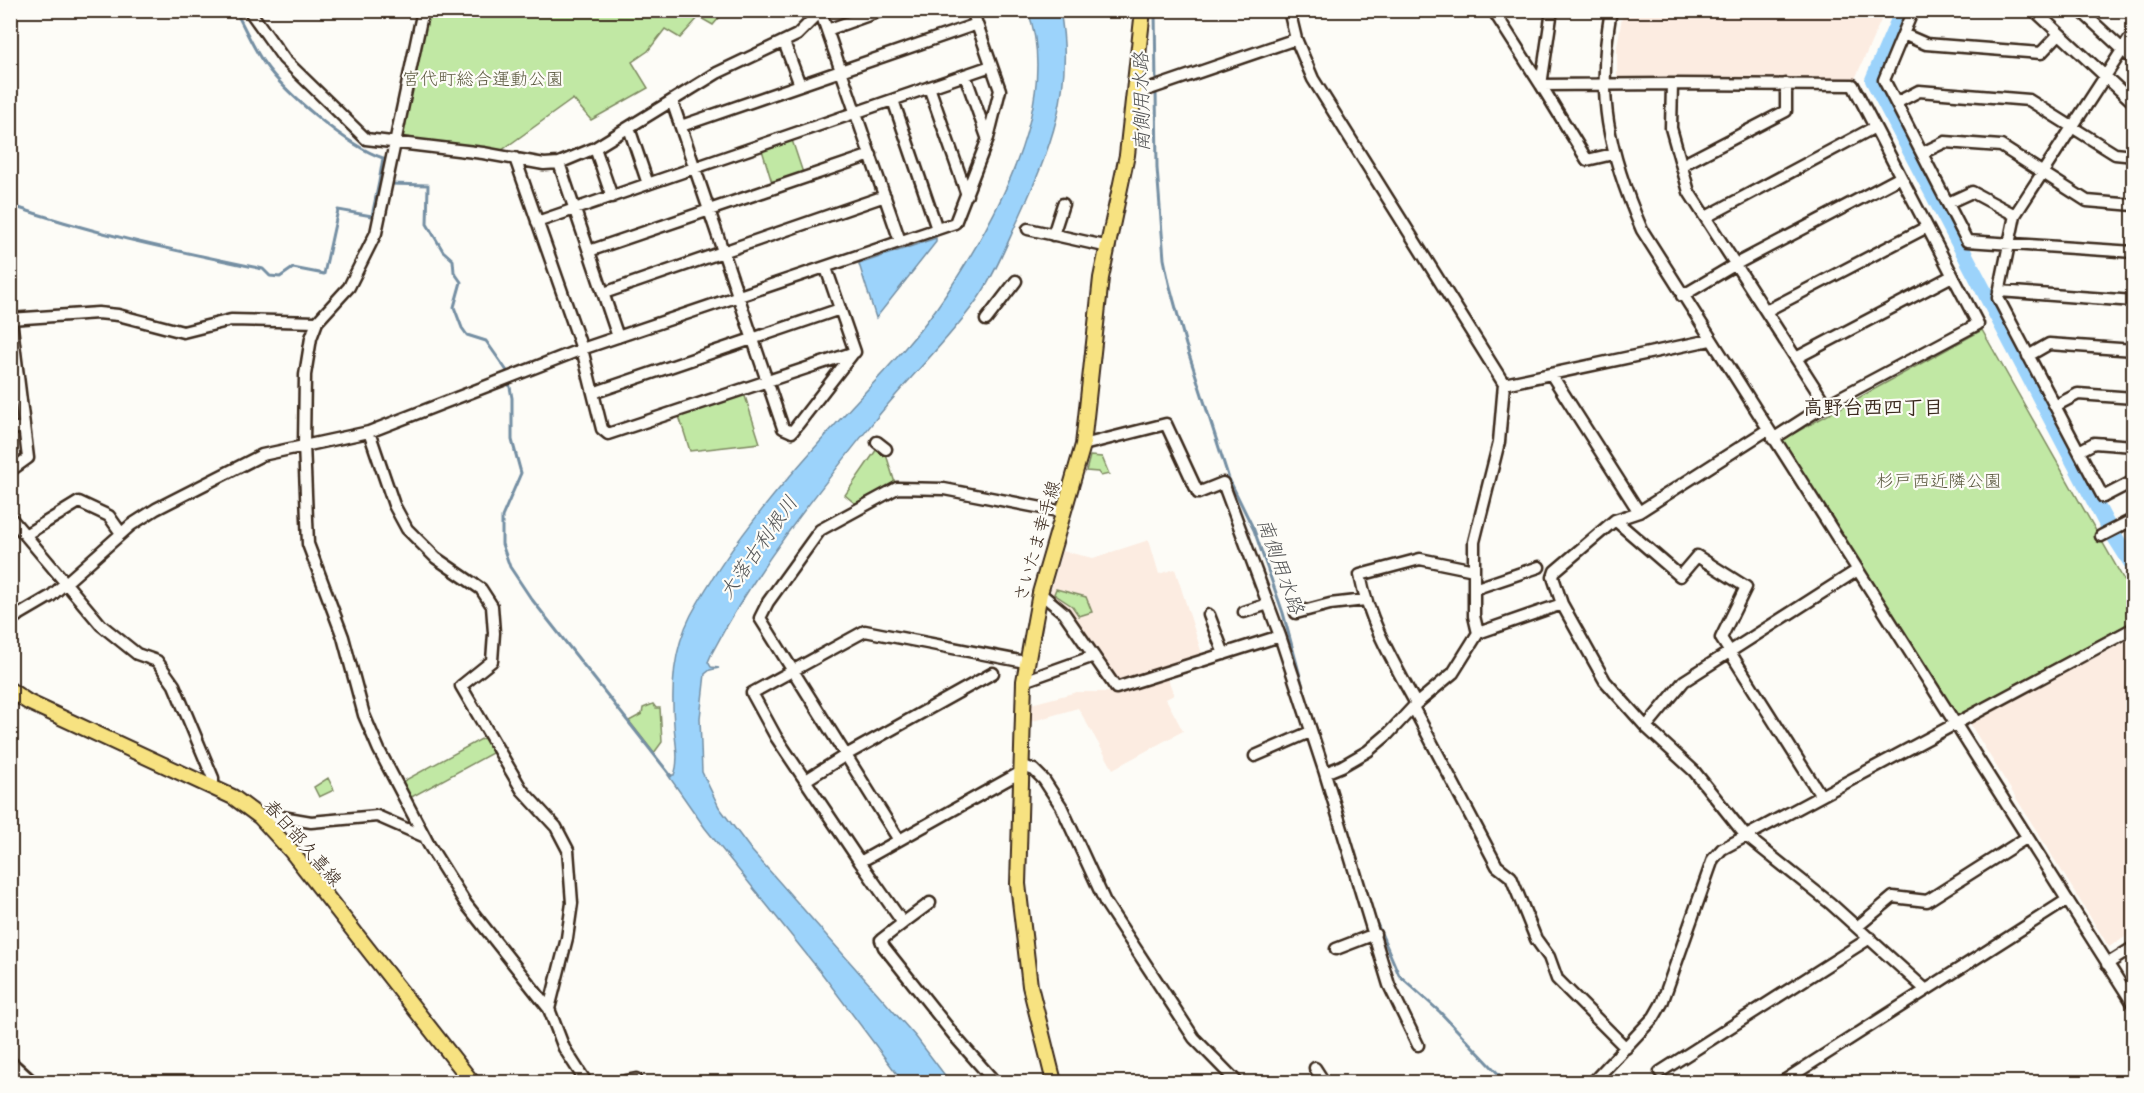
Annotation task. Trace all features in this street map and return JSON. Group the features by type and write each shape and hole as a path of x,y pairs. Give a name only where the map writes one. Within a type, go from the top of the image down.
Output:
{"main road":[{"name":"さいたま幸手線","path":"1054,1083 1030,987 1018,884 1025,662 1040,593 1083,445 1101,278 1128,155 1143,10"},
{"name":"春日部久喜線","path":"10,690 28,702 213,786 260,817 291,851 472,1083"}],"street":[{"path":"249,10 284,59 366,140 515,158 544,164 559,163 595,148 717,73 797,35 821,12 900,241"},
{"path":"423,10 370,249 349,287 317,322 310,338 305,375 304,444 308,544 343,637 364,715 379,750 425,837 466,904 549,1009 564,1048 585,1083"},
{"path":"827,30 883,10"},
{"path":"10,620 51,596 121,532 156,509 262,454 369,432 582,349 955,223 988,138 1000,90 972,10"},
{"path":"1289,10 1296,39 1313,79 1504,384 1499,442 1474,542 1474,616 1478,633"},
{"path":"1493,10 1587,160 1613,154"},
{"path":"1541,85 1552,10"},
{"path":"1611,10 1604,84 1613,154 1642,230 2133,1005"},
{"path":"1913,10 1884,80 1967,241 2133,252"},
{"path":"2034,10 2133,103"},
{"path":"2080,10 2133,60"},
{"path":"681,126 977,24"},
{"path":"2133,32 2015,215 1998,298 2103,497 2133,481"},
{"path":"1903,34 1926,44 2041,53 2059,34"},
{"path":"1134,94 1296,39"},
{"path":"784,42 800,85"},
{"path":"537,222 991,66"},
{"path":"965,75 988,138"},
{"path":"1672,84 1671,128 1689,192 1826,405"},
{"path":"1682,165 1786,111 1786,84"},
{"path":"1541,85 1853,85 1978,324 1770,435 1639,512 1615,520 1555,571 1553,577 1562,604 1605,681 1646,727 1694,771 1745,835 1870,938 1926,990"},
{"path":"929,87 967,195"},
{"path":"1896,103 1919,91 2030,100 2115,154 2133,156"},
{"path":"893,99 937,229"},
{"path":"672,101 783,428 792,432 855,352"},
{"path":"1706,217 1875,127"},
{"path":"629,128 648,184"},
{"path":"1922,153 1945,142 2001,146 2087,201 2133,205"},
{"path":"595,148 612,197"},
{"path":"589,251 871,155"},
{"path":"515,158 582,349 602,429 608,434 855,352"},
{"path":"559,163 618,337"},
{"path":"1682,296 1736,264 1901,177"},
{"path":"1948,203 1972,192 2015,215"},
{"path":"604,293 885,196"},
{"path":"1053,235 1063,204"},
{"path":"1766,311 1927,227"},
{"path":"1028,229 1109,247"},
{"path":"826,268 855,352"},
{"path":"1796,358 1952,276"},
{"path":"986,320 1016,281"},
{"path":"1999,291 2133,301"},
{"path":"592,393 840,309"},
{"path":"10,471 28,458 24,427 15,392 11,319 98,313 118,315 183,332 231,320 317,322"},
{"path":"1504,384 1710,340"},
{"path":"2028,356 2049,344 2133,350"},
{"path":"1551,374 1639,512"},
{"path":"2055,406 2078,394 2133,398"},
{"path":"1083,445 1166,424 1198,493 1223,483 1280,636 1375,934 1389,985 1418,1046"},
{"path":"10,429 24,427"},
{"path":"369,432 394,506 407,530 436,558 481,590 492,606 494,633 492,662 461,686 522,790 556,827 568,850 572,903 565,947 549,1009"},
{"path":"2079,451 2094,443 2133,446"},
{"path":"899,840 760,618 768,602 820,530 897,488 944,489 1063,512"},
{"path":"26,534 79,502 109,516 121,532"},
{"path":"10,517 101,625 137,654 157,661 174,685 213,778 213,786"},
{"path":"2101,536 2133,519"},
{"path":"1615,520 1680,576 1697,556 1746,587 1720,638 1821,796"},
{"path":"1474,570 1420,559 1360,575 1365,600 1389,655 1497,866 1511,877 1536,939 1549,957 1557,979 1626,1048"},
{"path":"1474,589 1539,567"},
{"path":"1646,727 1684,681 1856,571"},
{"path":"1040,593 1064,613 1116,688 1280,636"},
{"path":"1296,614 1330,604 1365,600"},
{"path":"1244,612 1268,604"},
{"path":"1324,773 1368,751 1415,705 1453,673 1478,633 1562,604"},
{"path":"1209,615 1224,654"},
{"path":"1593,1083 1654,1017 1662,1003 1713,859 1722,849 2133,628"},
{"path":"903,922 776,737 752,693 865,631 1025,662"},
{"path":"1024,681 1094,656"},
{"path":"806,780 846,755 993,673"},
{"path":"1254,756 1310,732"},
{"path":"860,862 1021,768 1034,770 1044,780 1061,806 1105,902 1194,1038 1237,1083"},
{"path":"260,817 282,817 311,822 376,816 425,837"},
{"path":"1857,927 1893,897 1928,901 2026,837"},
{"path":"1782,1083 2067,900"},
{"path":"930,903 881,940 884,947 957,1039 995,1083"},
{"path":"1336,949 1375,934"},
{"path":"1660,1072 1870,938"},
{"path":"2107,964 2133,947"},
{"path":"1315,1068 1324,1083"},
{"path":"621,1083 636,1079 638,1083"}],"shaded area":[{"path":"1623,11 1885,11 1855,79 1620,79 1617,76 1617,47"},
{"path":"1149,540 1159,574 1175,569 1203,657 1165,671 1174,695 1166,699 1183,731 1113,769 1078,708 1030,722 1031,704 1077,692 1116,692 1049,597 1062,551 1093,558"},
{"path":"2133,637 2133,932 2109,947 1970,724"}],"green space":[{"name":"宮代町総合運動公園","path":"429,11 725,11 713,25 699,17 680,38 665,29 648,51 632,62 648,88 591,120 573,99 502,150 402,137 400,133"},
{"path":"792,140 804,176 773,186 762,150"},
{"name":"杉戸西近隣公園","path":"1982,330 2133,596 2133,621 1955,717 1780,441"},
{"path":"744,393 760,443 690,451 679,416"},
{"path":"879,446 884,448 895,483 857,505 845,495"},
{"path":"1090,456 1102,457 1109,474 1101,476 1098,472 1086,471"},
{"path":"1056,589 1086,597 1092,612 1079,616 1072,606 1054,594"},
{"path":"653,704 656,708 660,708 662,742 654,753 629,721 642,714 643,708"},
{"path":"485,737 494,752 408,799 400,783"},
{"path":"328,778 334,790 319,797 314,787"}],"water":[{"name":"大落古利根川","path":"1028,11 1060,11 1064,40 1062,93 1057,118 1040,169 1000,260 985,288 968,312 879,415 768,560 729,621 712,653 708,662 711,667 719,668 705,674 700,718 702,772 719,807 752,851 916,1037 950,1082 903,1082 823,975 705,828 668,775 674,775 677,763 673,683 677,655 685,628 726,558 788,479 924,325 984,233 1018,160 1029,121 1036,83 1036,46"},
{"path":"936,238 936,242 876,318 859,264"}],"waterway":[{"path":"235,10 260,57 287,89 335,131 368,152 383,158 379,182 383,183"},
{"name":"南側用水路","path":"1155,10 1156,84"},
{"path":"1903,10 1873,80 2106,523 2134,567"},
{"name":"南側用水路","path":"1156,90 1157,168 1164,259 1169,283 1186,345 1229,479 1254,530 1283,613 1307,702"},
{"path":"10,205 104,233 263,269 270,276 280,277 293,268 324,274 338,210 372,216 379,182"},
{"path":"390,184 428,185 427,224 443,251 453,260 454,272 461,282 454,307 462,328 467,335 486,341 507,371 512,398 512,440 521,473 502,517 502,544 510,567 530,597 671,776"},
{"name":"南側用水路","path":"1375,919 1399,975 1440,1012 1506,1082"}],"railway":[{"path":"10,1053 42,1082"}],"district":[{"name":"高野台西四丁目","path":"1873,407"}]}
